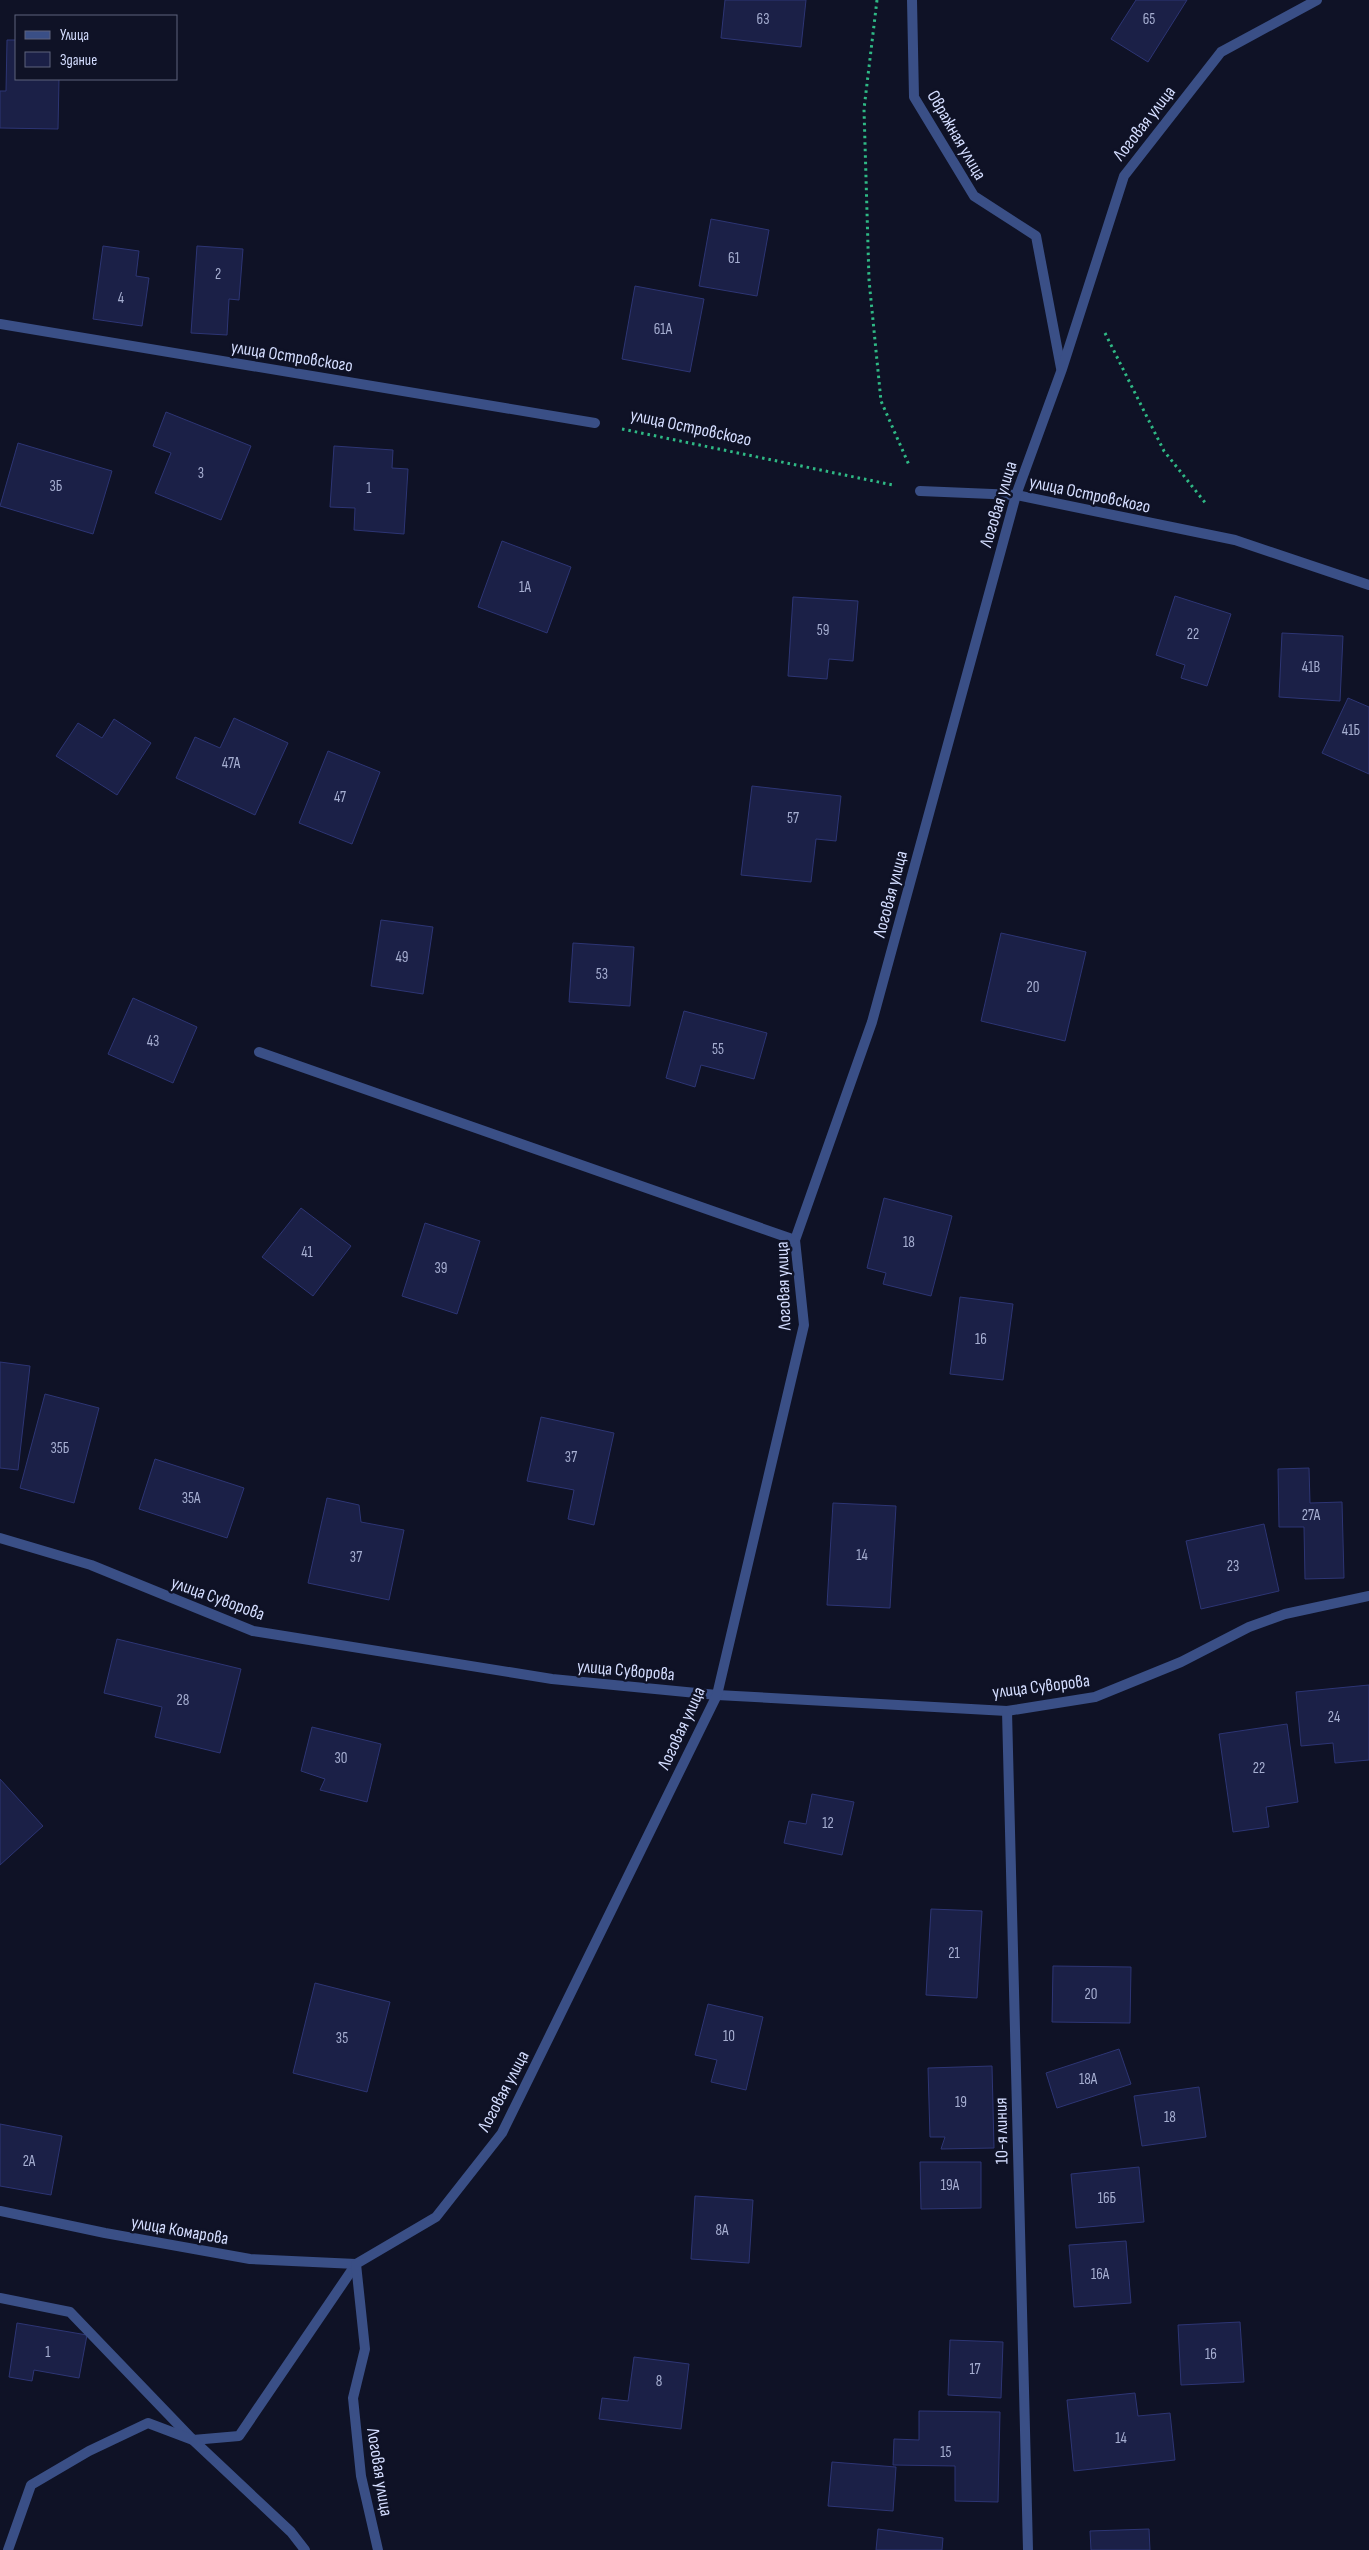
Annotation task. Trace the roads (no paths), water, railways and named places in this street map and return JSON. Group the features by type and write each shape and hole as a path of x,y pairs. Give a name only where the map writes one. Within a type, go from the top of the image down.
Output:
{"street":[{"name":"Овражная улица","path":"912,0 914,98 974,196 1036,236 1062,369"},
{"name":"Логовая улица","path":"378,2550 361,2476 353,2398 365,2349 356,2264 436,2217 502,2133 717,1695 804,1325 795,1240 872,1022 1016,495 1062,369 1124,176 1220,52 1317,0"},
{"name":"улица Островского","path":"0,324 596,423"},
{"name":"улица Островского","path":"920,491 1016,495 1235,540 1369,585"},
{"path":"259,1052 795,1240"},
{"name":"улица Суворова","path":"0,1538 91,1566 253,1631 552,1679 717,1695 1007,1710 1096,1697 1181,1662 1249,1627 1284,1614 1369,1596"},
{"name":"10-я линия","path":"1007,1710 1028,2550"},
{"name":"улица Комарова","path":"0,2210 106,2233 250,2259 356,2264"},
{"path":"8,2550 31,2485 89,2451 148,2423 193,2440 238,2436 356,2264"},
{"path":"0,2298 70,2312 193,2440 291,2532 305,2550"}]}
